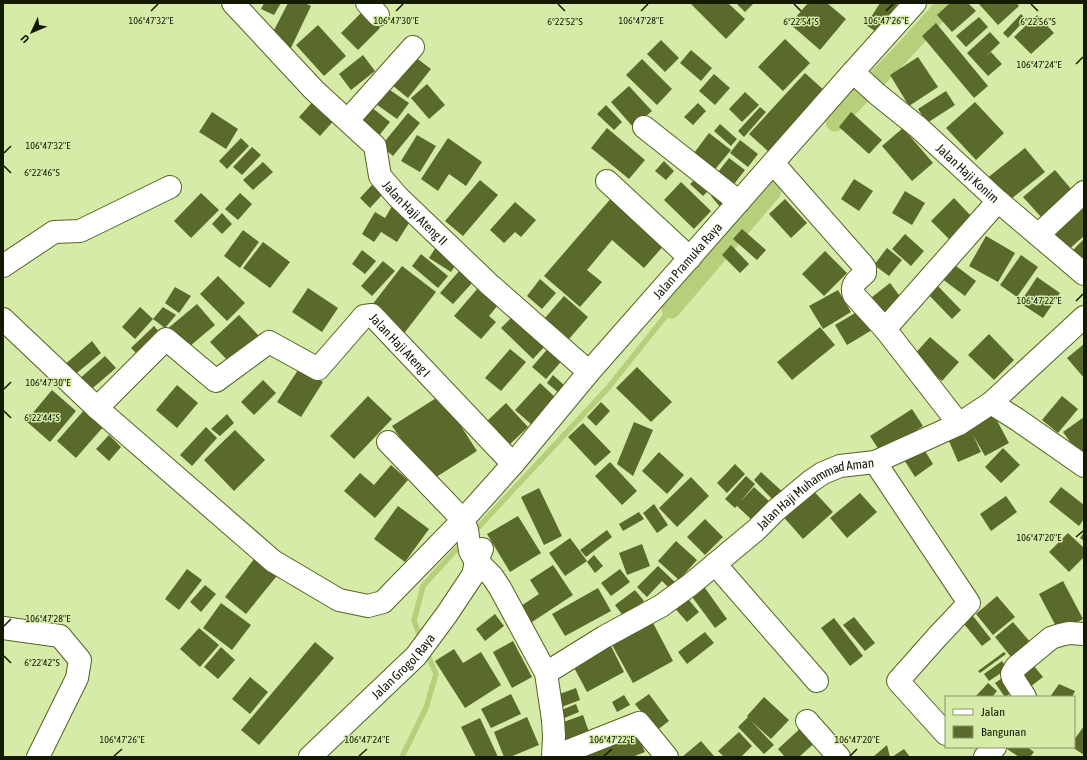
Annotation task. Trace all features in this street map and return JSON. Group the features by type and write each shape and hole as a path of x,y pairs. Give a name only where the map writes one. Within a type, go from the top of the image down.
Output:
{"street":[{"name":"Jalan Haji Ateng II","path":"233,3 314,90 375,146 380,176 398,197 489,284 589,372"},
{"name":"Jalan Pramuka Raya","path":"3,319 97,408 273,561 339,600 368,606 383,602 471,518 513,464 589,372 773,163 855,74 915,3"},
{"path":"348,120 413,47"},
{"name":"Jalan Haji Konim","path":"855,74 918,127 998,201 1084,274"},
{"path":"644,127 739,202"},
{"path":"773,163 865,268 865,273 853,285 852,290 854,296 885,329 959,424"},
{"path":"607,181 690,258"},
{"path":"3,266 54,232 80,231 170,186"},
{"path":"1038,235 1084,192"},
{"path":"885,329 998,201"},
{"name":"Jalan Haji Ateng I","path":"97,408 166,339 216,381 269,342 318,369 364,316 372,315 513,464"},
{"name":"Jalan Haji Muhammad Aman","path":"546,673 604,637 661,606 690,585 756,530 775,511 823,473 840,466 875,462 959,424 990,402 1084,317"},
{"path":"990,402 1084,466"},
{"path":"388,442 471,518"},
{"path":"875,462 969,603 898,681 945,733"},
{"name":"Jalan Grogol Raya","path":"310,757 416,656 434,632 473,574 476,554 471,518"},
{"path":"476,554 500,588 546,673 553,720 553,757 639,723 667,757"},
{"path":"715,564 817,681"},
{"path":"3,628 60,636 80,660 77,678 38,757"},
{"path":"1024,696 1013,678 1012,674 1016,667 1051,638 1060,634 1084,634"},
{"path":"807,721 838,757"},
{"path":"985,757 993,748"}],"building":[{"path":"264,3 281,3 274,15 261,9"},
{"path":"288,3 305,3 311,6 290,50 269,40"},
{"path":"690,3 728,3 745,19 726,39"},
{"path":"736,3 754,3 745,12"},
{"path":"808,3 827,3 846,19 820,50 790,24"},
{"path":"880,3 898,3 878,33 866,25"},
{"path":"950,3 968,3 976,11 952,32 937,15"},
{"path":"978,3 1017,3 1019,6 998,25"},
{"path":"363,11 380,28 358,50 341,33"},
{"path":"1021,14 1026,19 1008,38 1003,33"},
{"path":"1037,15 1054,33 1031,54 1014,37"},
{"path":"979,17 988,27 966,47 956,36"},
{"path":"936,23 988,86 974,98 922,36"},
{"path":"318,25 346,56 324,76 296,45"},
{"path":"990,32 1000,43 985,57 991,52 1002,64 988,76 967,53"},
{"path":"785,39 810,63 783,91 758,67"},
{"path":"661,40 679,58 665,72 647,54"},
{"path":"691,50 712,68 701,81 680,63"},
{"path":"363,55 375,71 351,90 339,74"},
{"path":"415,57 431,69 408,98 392,85"},
{"path":"918,57 938,87 909,106 890,75"},
{"path":"642,59 672,89 657,105 626,75"},
{"path":"805,73 826,92 770,153 749,134"},
{"path":"714,74 730,88 715,105 699,91"},
{"path":"427,84 445,105 429,119 411,98"},
{"path":"384,86 409,103 397,119 373,102"},
{"path":"629,86 652,111 633,127 611,102"},
{"path":"946,91 955,105 927,123 918,109"},
{"path":"745,92 759,105 742,122 729,109"},
{"path":"316,98 337,117 320,136 299,117"},
{"path":"975,102 1004,133 976,160 946,128"},
{"path":"366,103 390,122 377,138 353,119"},
{"path":"698,103 706,111 693,125 684,117"},
{"path":"606,105 622,122 614,130 597,114"},
{"path":"760,107 766,112 744,137 738,131"},
{"path":"212,112 238,129 226,149 199,132"},
{"path":"851,112 882,140 869,154 839,127"},
{"path":"408,113 420,123 393,156 381,146"},
{"path":"720,124 737,139 731,146 714,131"},
{"path":"607,128 645,160 629,179 591,148"},
{"path":"903,128 933,163 912,181 882,146"},
{"path":"709,133 731,150 712,173 691,157"},
{"path":"417,135 436,146 420,172 401,161"},
{"path":"241,138 249,146 227,169 219,161"},
{"path":"448,138 482,162 466,186 449,174 438,191 421,179"},
{"path":"740,140 758,154 748,167 730,153"},
{"path":"252,147 261,155 242,175 233,167"},
{"path":"1025,148 1045,172 1006,203 986,179"},
{"path":"729,158 745,170 731,188 715,176"},
{"path":"664,161 674,171 666,180 655,171"},
{"path":"263,162 273,172 253,190 243,180"},
{"path":"1055,170 1072,190 1041,217 1023,197"},
{"path":"700,175 712,187 703,196 690,184"},
{"path":"854,179 873,191 859,211 841,199"},
{"path":"480,180 498,195 463,236 445,221"},
{"path":"681,182 711,211 694,229 664,200"},
{"path":"372,185 382,195 370,208 360,198"},
{"path":"720,190 728,201 720,207 711,196"},
{"path":"905,191 925,203 912,225 892,213"},
{"path":"201,193 219,210 191,238 174,221"},
{"path":"240,193 252,204 238,220 225,209"},
{"path":"613,196 666,243 644,268 612,240 587,270 602,282 580,307 544,276"},
{"path":"954,198 971,216 949,239 931,221"},
{"path":"785,199 807,223 791,238 769,214"},
{"path":"515,202 536,220 521,237 515,232 504,243 490,230"},
{"path":"394,203 414,215 397,242 381,232 374,242 362,234 375,212 385,218"},
{"path":"1084,205 1084,236 1067,251 1048,230"},
{"path":"222,213 232,224 222,234 212,224"},
{"path":"742,229 766,250 757,260 733,239"},
{"path":"243,230 259,242 240,268 224,256"},
{"path":"905,234 924,251 911,266 892,249"},
{"path":"986,236 1015,253 998,282 969,266"},
{"path":"1084,239 1084,269 1069,254"},
{"path":"263,242 290,262 270,288 243,268"},
{"path":"731,245 749,264 740,273 722,255"},
{"path":"436,247 458,261 451,272 429,258"},
{"path":"887,248 902,260 889,276 874,265"},
{"path":"362,250 376,261 365,274 352,264"},
{"path":"825,251 847,273 824,296 802,274"},
{"path":"421,254 448,276 438,288 412,266"},
{"path":"1021,255 1038,267 1017,297 1000,285"},
{"path":"383,261 395,271 372,296 361,286"},
{"path":"952,263 976,281 965,296 941,278"},
{"path":"402,266 436,292 402,336 369,309"},
{"path":"460,270 473,282 453,304 440,293"},
{"path":"218,276 245,303 227,321 200,294"},
{"path":"1037,277 1060,293 1043,318 1020,303"},
{"path":"540,279 556,293 542,309 527,296"},
{"path":"933,281 961,310 952,319 924,290"},
{"path":"890,283 902,299 879,317 867,301"},
{"path":"175,287 191,296 179,313 165,303"},
{"path":"308,288 338,308 322,332 292,312"},
{"path":"478,288 498,305 489,316 496,322 481,339 454,316"},
{"path":"838,290 851,312 823,329 809,306"},
{"path":"564,296 588,317 569,339 545,318"},
{"path":"197,304 215,325 184,351 166,330"},
{"path":"140,307 153,319 135,339 122,327"},
{"path":"163,307 176,315 165,328 153,319"},
{"path":"860,310 872,330 847,345 835,325"},
{"path":"515,314 546,345 533,359 501,328"},
{"path":"239,315 260,337 231,364 210,342"},
{"path":"154,326 161,334 138,355 131,348"},
{"path":"820,327 835,345 792,380 777,362"},
{"path":"989,334 1014,360 994,380 968,355"},
{"path":"930,337 959,362 942,381 913,356"},
{"path":"92,341 101,353 72,377 63,366"},
{"path":"1084,344 1084,378 1067,358"},
{"path":"551,345 565,357 546,379 532,367"},
{"path":"510,349 526,362 501,391 485,378"},
{"path":"105,356 116,368 87,393 77,381"},
{"path":"300,367 323,382 301,417 277,402"},
{"path":"637,367 672,402 651,422 616,388"},
{"path":"553,375 565,386 559,393 547,383"},
{"path":"263,380 276,393 254,415 241,402"},
{"path":"540,383 556,398 532,425 515,410"},
{"path":"177,385 198,403 177,428 156,410"},
{"path":"52,390 76,411 50,442 26,421"},
{"path":"441,395 477,451 430,481 392,426"},
{"path":"368,396 392,419 354,459 330,436"},
{"path":"1062,396 1078,409 1058,433 1042,420"},
{"path":"601,402 610,411 596,426 587,417"},
{"path":"506,403 528,427 507,447 485,423"},
{"path":"85,409 104,426 76,458 57,441"},
{"path":"912,409 923,426 881,453 870,436"},
{"path":"227,414 234,423 220,436 211,429"},
{"path":"994,415 1009,443 985,456 973,435 981,452 958,462 946,434 970,429"},
{"path":"1084,417 1084,461 1063,432"},
{"path":"634,422 653,430 633,476 617,464"},
{"path":"583,423 611,452 595,466 568,437"},
{"path":"206,427 217,438 192,466 180,455"},
{"path":"235,430 265,460 234,491 204,460"},
{"path":"109,435 121,447 109,461 96,449"},
{"path":"922,446 933,464 915,477 903,458"},
{"path":"1003,448 1020,465 1001,483 985,467"},
{"path":"659,452 684,475 667,494 642,471"},
{"path":"610,462 637,491 622,505 595,476"},
{"path":"735,464 745,474 727,493 717,483"},
{"path":"391,465 408,480 375,518 344,491 360,473 374,485"},
{"path":"761,472 785,494 774,501 754,480"},
{"path":"746,476 755,484 740,502 754,487 771,503 754,522 737,506 735,508 725,499"},
{"path":"691,477 709,496 677,527 659,508"},
{"path":"810,487 833,512 803,539 780,513"},
{"path":"1061,487 1084,505 1084,519 1079,526 1049,502"},
{"path":"539,488 562,536 544,545 521,497"},
{"path":"860,493 877,512 847,538 830,518"},
{"path":"1006,496 1017,512 991,531 980,514"},
{"path":"654,504 668,525 657,533 643,513"},
{"path":"398,506 429,529 405,562 374,539"},
{"path":"639,512 644,519 623,531 619,524"},
{"path":"518,516 541,553 510,572 487,534"},
{"path":"705,519 723,537 705,555 687,537"},
{"path":"607,530 612,537 586,557 580,550"},
{"path":"1084,532 1084,541 1080,538"},
{"path":"1068,533 1084,548 1084,557 1069,572 1049,552"},
{"path":"570,538 587,561 565,576 549,553"},
{"path":"676,541 697,560 679,580 658,561"},
{"path":"642,544 650,566 627,575 619,553"},
{"path":"258,554 280,572 246,614 225,597"},
{"path":"594,555 603,566 595,573 587,562"},
{"path":"553,565 573,595 529,624 518,608 539,594 530,580"},
{"path":"658,566 676,583 670,589 662,581 647,597 637,587"},
{"path":"187,569 202,580 179,610 165,599"},
{"path":"620,569 630,582 611,596 601,583"},
{"path":"700,581 727,619 715,628 687,590"},
{"path":"1063,581 1083,619 1059,632 1039,594"},
{"path":"205,585 216,594 201,612 190,602"},
{"path":"598,588 611,611 565,636 552,614"},
{"path":"635,590 644,601 624,617 615,605"},
{"path":"683,593 699,612 687,622 671,604"},
{"path":"997,596 1015,617 993,635 976,614"},
{"path":"221,603 251,625 232,650 203,628"},
{"path":"969,611 991,639 982,646 960,619"},
{"path":"495,614 504,626 485,641 476,629"},
{"path":"854,617 875,643 865,651 843,625"},
{"path":"834,618 863,656 850,666 821,628"},
{"path":"652,621 673,661 633,683 611,643"},
{"path":"1013,622 1031,643 1012,658 995,637"},
{"path":"199,628 219,645 200,667 180,649"},
{"path":"705,632 714,643 687,664 678,652"},
{"path":"513,641 532,677 512,688 493,652"},
{"path":"315,642 334,658 259,745 241,730"},
{"path":"609,642 624,672 587,692 571,662"},
{"path":"221,647 235,660 218,679 204,667"},
{"path":"454,649 463,663 481,652 501,685 465,708 435,661"},
{"path":"1004,652 1006,654 980,673 978,671"},
{"path":"1029,660 1043,677 1026,690 1014,674"},
{"path":"1002,661 1007,669 989,681 984,674"},
{"path":"1005,676 1015,690 1004,696 995,683"},
{"path":"250,677 268,692 250,714 232,699"},
{"path":"988,683 997,691 993,696 976,696"},
{"path":"1059,684 1075,691 1072,696 1051,696"},
{"path":"576,688 580,700 559,708 554,696"},
{"path":"511,694 521,714 491,728 481,709"},
{"path":"649,694 669,721 656,731 635,704"},
{"path":"624,695 630,705 617,712 612,702"},
{"path":"764,697 789,720 771,739 751,721 774,745 764,754 738,727"},
{"path":"576,704 579,712 562,719 559,711"},
{"path":"583,715 589,732 564,741 558,724"},
{"path":"527,717 539,745 510,757 504,757 494,732"},
{"path":"480,718 498,757 476,757 461,727"},
{"path":"805,724 819,739 799,757 785,757 778,749"},
{"path":"1084,726 1084,755 1074,748 1075,748 1075,739"},
{"path":"739,732 752,746 741,757 724,757 718,751"},
{"path":"637,733 645,752 632,757 579,757"},
{"path":"701,741 714,756 682,757"},
{"path":"887,745 890,757 873,757"},
{"path":"1006,748 1028,748 1034,752 1030,757 1019,757"},
{"path":"904,749 910,757 892,757"}],"waterway":[{"path":"835,122 901,54 947,3"},
{"path":"671,309 772,191"},
{"path":"474,532 608,388 671,309"},
{"path":"421,639 414,621 423,586 463,542"},
{"path":"402,757 426,708 436,674 426,651"}]}
